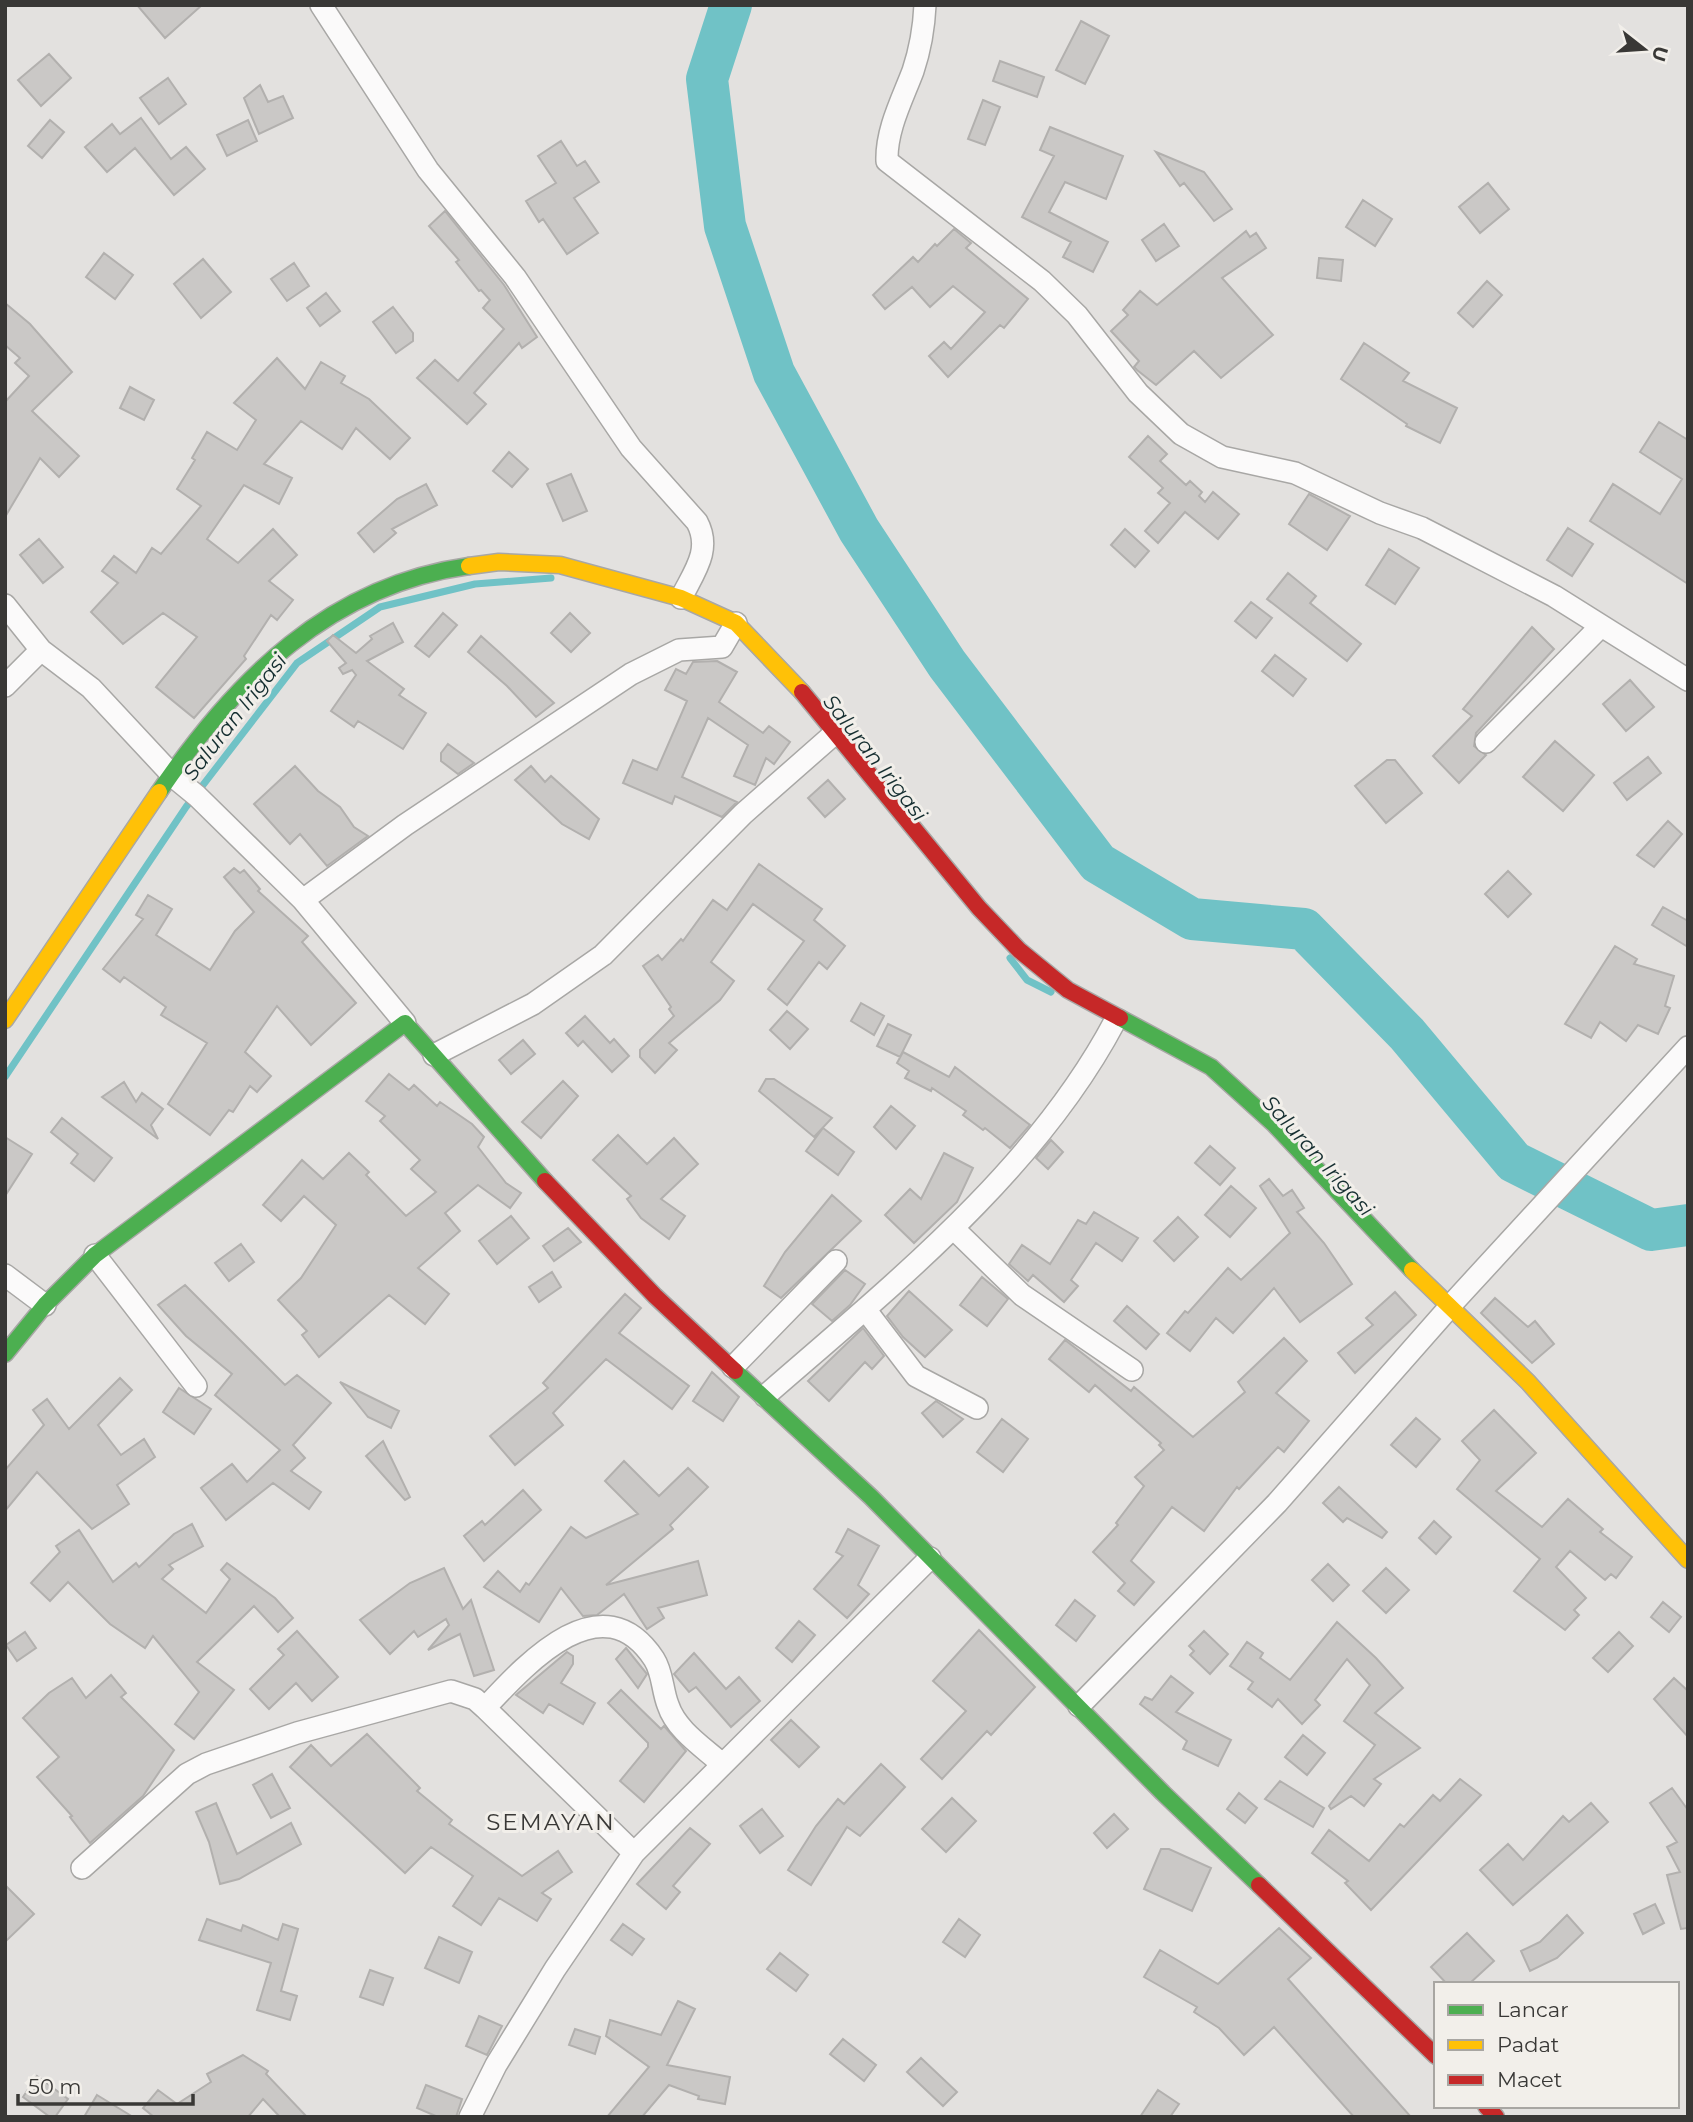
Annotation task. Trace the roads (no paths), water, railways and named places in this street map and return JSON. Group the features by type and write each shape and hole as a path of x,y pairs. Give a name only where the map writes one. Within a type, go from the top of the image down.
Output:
{"street":[{"path":"321,5 428,170 516,277 631,448 697,522 704,536 702,556 681,598"},
{"path":"925,5 914,69 897,108 887,162 1041,281 1077,315 1138,393 1181,434 1222,457 1295,473 1380,513 1422,528 1554,596 1688,680"},
{"path":"5,1020 173,776 232,698 264,664 320,620 382,588 455,568 518,561 596,573 681,598 789,676 979,908 1019,950 1114,1024 1211,1067 1274,1124 1448,1308 1528,1382 1688,1560"},
{"path":"5,605 41,650 91,688 173,776 303,900 405,1023 619,1259 765,1396 1079,1706 1163,1793 1434,2054"},
{"path":"1486,742 1601,626"},
{"path":"303,900 405,825 631,674 678,650 731,633"},
{"path":"5,686 41,650"},
{"path":"434,1055 533,1004 603,955 743,814 836,732"},
{"path":"5,1354 45,1305 95,1255 405,1023"},
{"path":"765,1396 865,1309 953,1227 1052,1119 1114,1024"},
{"path":"1079,1706 1277,1503 1448,1308 1688,1046"},
{"path":"953,1227 1022,1295 1132,1370"},
{"path":"95,1255 196,1386"},
{"path":"733,1367 835,1261"},
{"path":"5,1275 45,1305"},
{"path":"865,1309 916,1376 977,1408"},
{"path":"470,2117 496,2065 555,1969 634,1853 930,1558"},
{"path":"485,1708 534,1659 564,1638 582,1629 608,1626 628,1634 644,1647 657,1665 672,1716 722,1764"},
{"path":"82,1868 187,1774 206,1764 298,1733 440,1692 461,1694 485,1708 634,1853"}],"waterway":[{"path":"731,5 707,79 725,226 774,373 859,530 947,664 1098,863 1192,919 1304,929 1407,1034 1514,1162 1651,1230 1688,1225"},
{"name":"Saluran Irigasi","path":"5,1077 186,807 297,663 380,607 475,584 551,578"},
{"name":"Saluran Irigasi","path":"1010,958 1027,980 1051,992"}],"district":[{"name":"SEMAYAN","path":"551,1822"}]}
